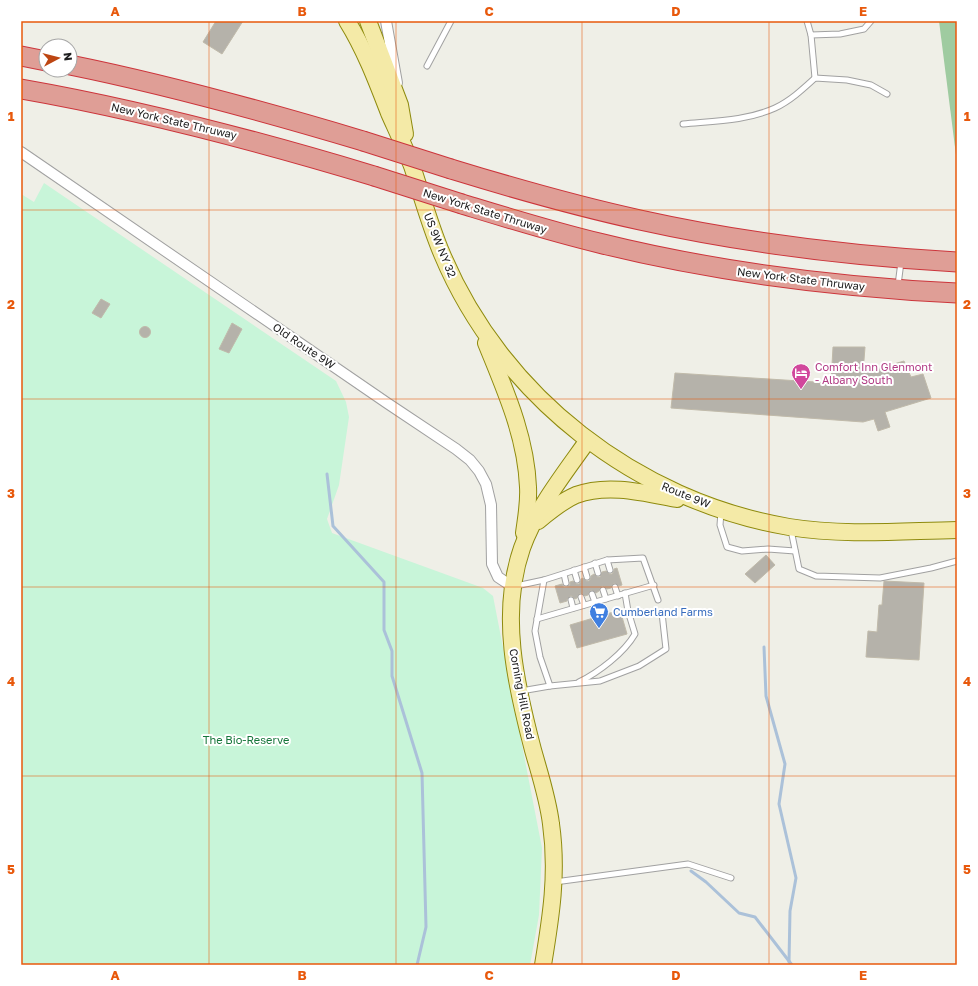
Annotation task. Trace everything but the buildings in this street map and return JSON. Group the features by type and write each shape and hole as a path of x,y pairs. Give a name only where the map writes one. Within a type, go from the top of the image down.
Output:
{"highway":[{"path":"21,56 38,59"},
{"path":"78,67 213,98 578,205 675,228 781,246 901,259 957,262"},
{"name":"New York State Thruway","path":"21,89 100,104 199,126 374,176 563,234 669,258 777,277 898,290 957,293"}],"main road":[{"path":"347,21 368,60 411,165"},
{"path":"368,21 400,105 411,165"},
{"name":"US 9W NY 32","path":"411,165 442,254 462,296 478,322"},
{"path":"478,322 514,413 525,459 528,499 522,548"},
{"name":"Route 9W","path":"478,322 497,349 526,384 564,421 610,455 653,481 702,503 755,520 790,527 817,530 863,533 957,530"},
{"name":"Corning Hill Road","path":"543,965 551,913 555,856 551,822 519,691 513,658 511,628 513,587 522,548 532,526 546,501 588,440"},
{"path":"532,526 551,510 568,499 595,490 616,490 702,503"}],"street":[{"path":"386,21 400,105"},
{"name":"Old Route 9W","path":"21,152 470,460 479,471 490,496 492,564 498,576 513,587"}],"lane":[{"path":"427,66 451,21"},
{"path":"807,21 811,35 815,78"},
{"path":"811,35 840,34 864,29 871,21"},
{"path":"684,124 747,118 776,108 799,92 815,78 847,80 871,84 887,94"},
{"path":"898,290 901,259"},
{"path":"722,510 720,525 727,547 742,551 768,549 795,551"},
{"path":"790,527 799,569 816,576 880,578 931,568 957,561"},
{"path":"513,587 544,580 607,560 643,558 654,585 658,600"},
{"path":"607,560 610,570"},
{"path":"595,563 598,573"},
{"path":"584,567 587,577"},
{"path":"574,570 577,580"},
{"path":"564,574 566,583"},
{"path":"544,580 535,631 540,657 550,686"},
{"path":"537,619 654,585"},
{"path":"615,587 618,596"},
{"path":"603,590 606,599"},
{"path":"576,683 592,675 629,644 635,634 628,611 625,593"},
{"path":"592,594 595,602"},
{"path":"581,597 584,605"},
{"path":"571,600 573,608"},
{"path":"519,691 600,681 639,666 666,649 662,613"},
{"path":"554,882 688,864 731,878"}],"green space":[{"path":"939,21 957,21 957,163"},
{"name":"The Bio-Reserve","path":"44,183 336,381 346,402 349,417 339,485 327,519 332,533 483,588 493,596 542,848 539,915 530,965 21,965 21,194 34,202"}],"waterway":[{"path":"327,474 333,526 384,582 384,630 392,651 392,676 422,773 426,927 417,965"},
{"path":"764,647 766,696 785,764 779,804 796,878 790,911 789,962"},
{"path":"691,871 706,882 739,913 755,917 792,965"}],"place":[{"name":"Comfort Inn Glenmont - Albany South","path":"801,390"},
{"name":"Cumberland Farms","path":"599,629"}]}
